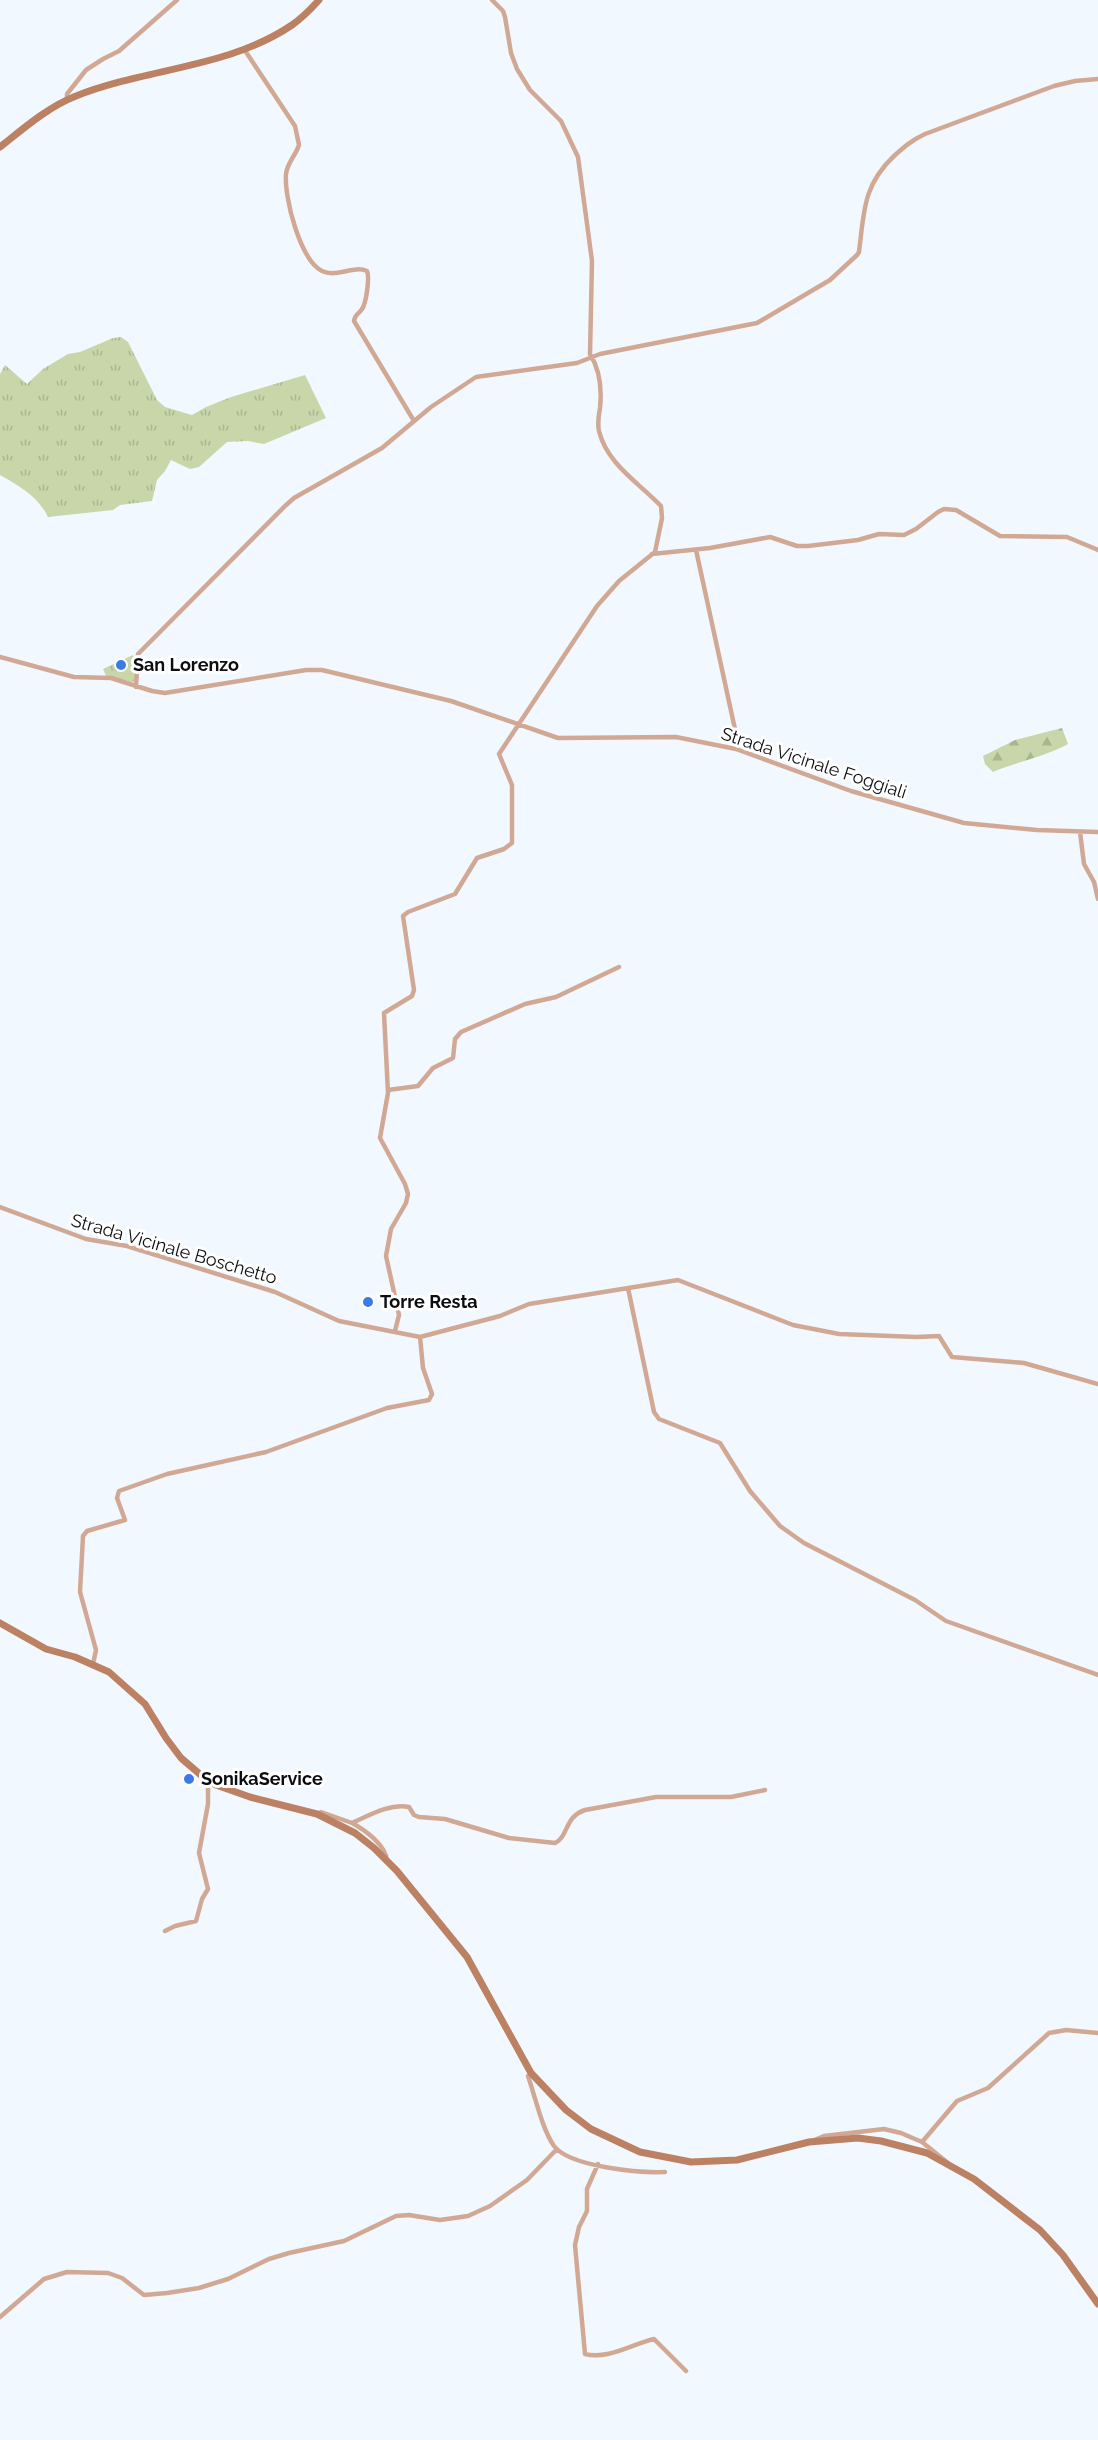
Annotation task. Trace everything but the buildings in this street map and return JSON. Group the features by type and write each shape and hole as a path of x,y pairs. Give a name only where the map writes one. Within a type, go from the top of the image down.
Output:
{"main road":[{"path":"0,147 44,113 67,100 133,78 244,49 294,24 319,0"},
{"path":"0,1623 24,1639 46,1649 93,1664 109,1672 145,1704 173,1749 202,1776 236,1793 317,1814 355,1833 387,1861 466,1957 531,2073 566,2110 591,2129 623,2145 660,2157 691,2162 726,2161 809,2142 858,2138 881,2141 927,2153 974,2179 1048,2238 1098,2304"}],"street":[{"path":"67,100 67,94 86,70 103,58 119,51 177,0"},
{"path":"395,1331 399,1315 386,1256 392,1229 406,1203 408,1194 380,1138 388,1090 384,1013 412,996 414,990 403,916 455,894 477,858 504,849 512,843 512,785 499,758 517,725 597,606 619,581 652,554 657,544 663,511 657,501 624,472 606,448 598,424 602,390 590,345 592,261 578,157 561,121 530,90 517,69 511,53 506,17 492,0"},
{"path":"244,49 295,126 299,145 288,165 286,184 293,219 308,256 317,267 329,273 362,270 367,272 370,279 363,307 355,315 354,321 414,421"},
{"path":"136,687 138,654 285,506 294,498 382,448 414,421 476,377 570,365 592,357 757,323 830,280 860,252 867,196 874,178 909,142 1054,86 1098,79"},
{"path":"652,554 696,550 770,537 798,546 808,546 858,540 879,534 904,535 916,529 934,514 950,509 956,510 1000,536 1067,537 1098,550"},
{"path":"696,550 738,743 736,749"},
{"name":"Strada Vicinale Foggiali","path":"0,657 74,677 111,678 136,687 165,693 306,669 322,670 451,701 558,738 676,737 736,749 871,798 964,823 1098,832"},
{"path":"1080,832 1084,864 1094,882 1098,899"},
{"path":"388,1090 421,1084 433,1068 453,1058 456,1049 455,1039 461,1032 525,1004 556,997 619,967"},
{"name":"Strada Vicinale Boschetto","path":"0,1207 86,1239 127,1246 275,1292 339,1321 420,1337 500,1316 529,1304 678,1280 793,1325 839,1334 939,1336 952,1357 1024,1363 1098,1384"},
{"path":"628,1288 654,1412 659,1419 720,1443 750,1491 788,1533 915,1600 946,1622 1098,1675"},
{"path":"93,1664 96,1650 80,1592 83,1536 87,1531 125,1520 117,1498 119,1491 200,1465 266,1452 387,1408 429,1400 431,1390 423,1368 420,1337"},
{"path":"165,1931 196,1921 202,1899 208,1889 200,1853 208,1804 208,1788"},
{"path":"352,1823 384,1810 402,1806 409,1807 414,1815 445,1819 496,1836 555,1843 560,1840 576,1813 585,1810 656,1797 731,1797 765,1790"},
{"path":"317,1814 321,1812 333,1815 352,1823 374,1839 387,1855 387,1861"},
{"path":"922,2142 957,2101 988,2088 1049,2033 1066,2030 1098,2033"},
{"path":"531,2073 528,2076 548,2133 558,2149 571,2157 598,2164 640,2173 665,2172"},
{"path":"809,2142 824,2136 884,2129 922,2142 950,2164"},
{"path":"0,2317 44,2279 68,2272 108,2273 122,2278 144,2295 167,2293 200,2288 228,2279 269,2259 344,2241 396,2217 409,2215 440,2220 468,2216 490,2206 527,2180 558,2149"},
{"path":"598,2164 588,2183 587,2211 574,2245 585,2354 593,2355 623,2350 654,2339 686,2371"}],"green space":[{"path":"121,337 128,342 157,400 165,407 192,415 231,397 305,375 326,418 264,444 248,441 227,442 199,467 190,469 171,460 157,480 152,501 120,505 113,510 48,517 33,497 0,475 0,374 5,365 27,384 43,369 68,354"},
{"path":"133,655 136,678 133,682 106,676 103,669"},
{"path":"1062,728 1068,744 1060,748 993,772 985,764 983,756 1015,740"}],"place":[{"name":"San Lorenzo","path":"121,665"},
{"name":"Torre Resta","path":"368,1302"},
{"name":"SonikaService","path":"189,1779"}]}
